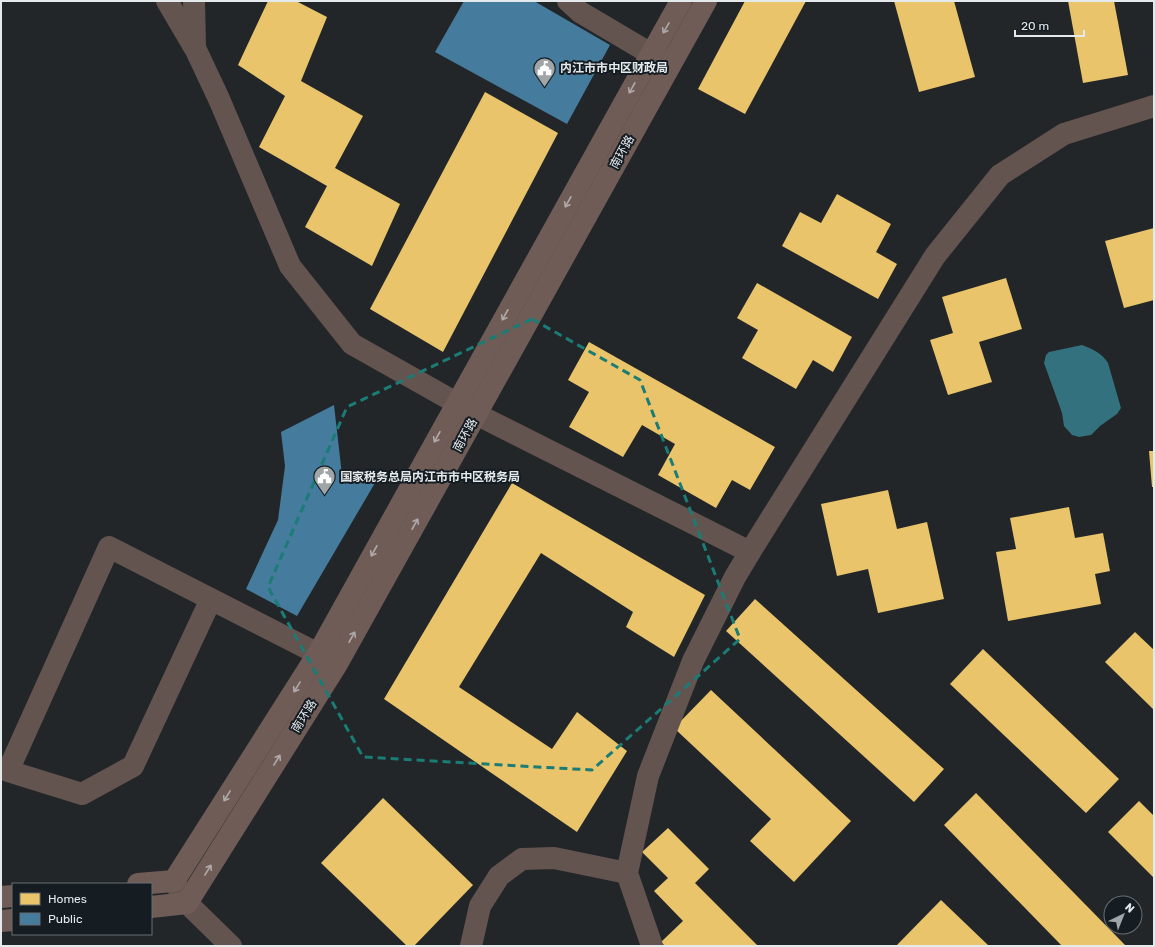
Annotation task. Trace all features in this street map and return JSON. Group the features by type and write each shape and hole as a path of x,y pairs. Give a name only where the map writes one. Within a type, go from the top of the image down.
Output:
{"main road":[{"name":"南环路","path":"174,881 318,654 650,54 681,1"},
{"name":"南环路","path":"187,903 337,664 706,1"},
{"path":"150,883 174,881"},
{"path":"1,897 12,896"},
{"path":"152,907 187,903"},
{"path":"1,921 12,920"}],"street":[{"path":"167,1 195,48 219,99 290,266 352,344 476,414 750,552"},
{"path":"194,1 195,48"},
{"path":"568,1 580,12 670,66"},
{"path":"652,946 627,873 648,776 693,661 735,577 935,256 1000,175 1064,134 1154,106"},
{"path":"211,599 132,766 82,794 8,771 109,547 211,599 337,664"},
{"path":"471,946 480,906 499,876 522,859 554,858 627,873"},
{"path":"174,881 187,903 231,946"}],"highlighted area":[{"path":"532,319 640,380 740,639 592,770 363,757 268,587 347,407"}],"water":[{"path":"1082,345 1100,354 1108,363 1121,408 1117,414 1100,426 1091,435 1079,437 1072,435 1064,426 1062,413 1044,363 1046,355 1049,352"}],"building: Homes":[{"path":"268,1 296,1 327,17 301,81 363,116 335,168 400,204 372,266 305,227 327,186 259,147 285,96 238,65"},
{"path":"745,1 806,1 745,114 698,89"},
{"path":"894,1 954,1 975,77 919,92"},
{"path":"1068,1 1114,1 1128,75 1083,83"},
{"path":"485,92 558,133 443,352 370,309"},
{"path":"837,194 891,224 876,252 897,264 878,299 782,246 800,212 821,223"},
{"path":"1154,228 1154,300 1124,308 1105,241"},
{"path":"1006,278 1022,329 979,342 992,382 948,395 930,340 953,333 942,297"},
{"path":"757,283 852,337 833,372 813,360 796,389 742,358 758,330 737,318"},
{"path":"589,342 775,447 750,490 732,480 716,508 658,475 675,444 642,425 623,457 569,427 589,392 568,380"},
{"path":"1149,451 1154,451 1154,487 1152,487"},
{"path":"512,483 705,595 674,657 626,627 633,612 541,553 459,687 552,749 577,712 627,751 577,832 384,699"},
{"path":"888,490 897,529 927,522 944,599 878,613 868,569 837,576 821,504"},
{"path":"1069,507 1075,538 1103,533 1110,571 1095,574 1101,604 1008,621 996,552 1016,549 1010,518"},
{"path":"755,599 944,769 914,802 726,631"},
{"path":"1135,632 1154,650 1154,710 1105,662"},
{"path":"983,649 1119,779 1086,813 950,684"},
{"path":"711,690 851,821 794,882 750,841 771,819 674,728"},
{"path":"976,793 1103,923 1103,935 1115,935 1126,946 1062,946 944,825"},
{"path":"383,798 473,885 414,946 407,946 321,863"},
{"path":"1139,801 1154,816 1154,878 1108,832"},
{"path":"668,828 709,869 695,883 758,946 665,946 661,942 683,921 654,891 668,878 642,852"},
{"path":"941,900 989,946 896,946"}],"building: Public":[{"name":"内江市市中区财政局","path":"464,1 534,1 610,45 567,124 435,52"},
{"name":"国家税务总局内江市市中区税务局","path":"334,405 342,475 382,471 297,616 246,589 278,520 285,466 281,432"}],"place":[{"name":"内江市市中区财政局","path":"544,88"},
{"name":"国家税务总局内江市市中区税务局","path":"324,496"}]}
